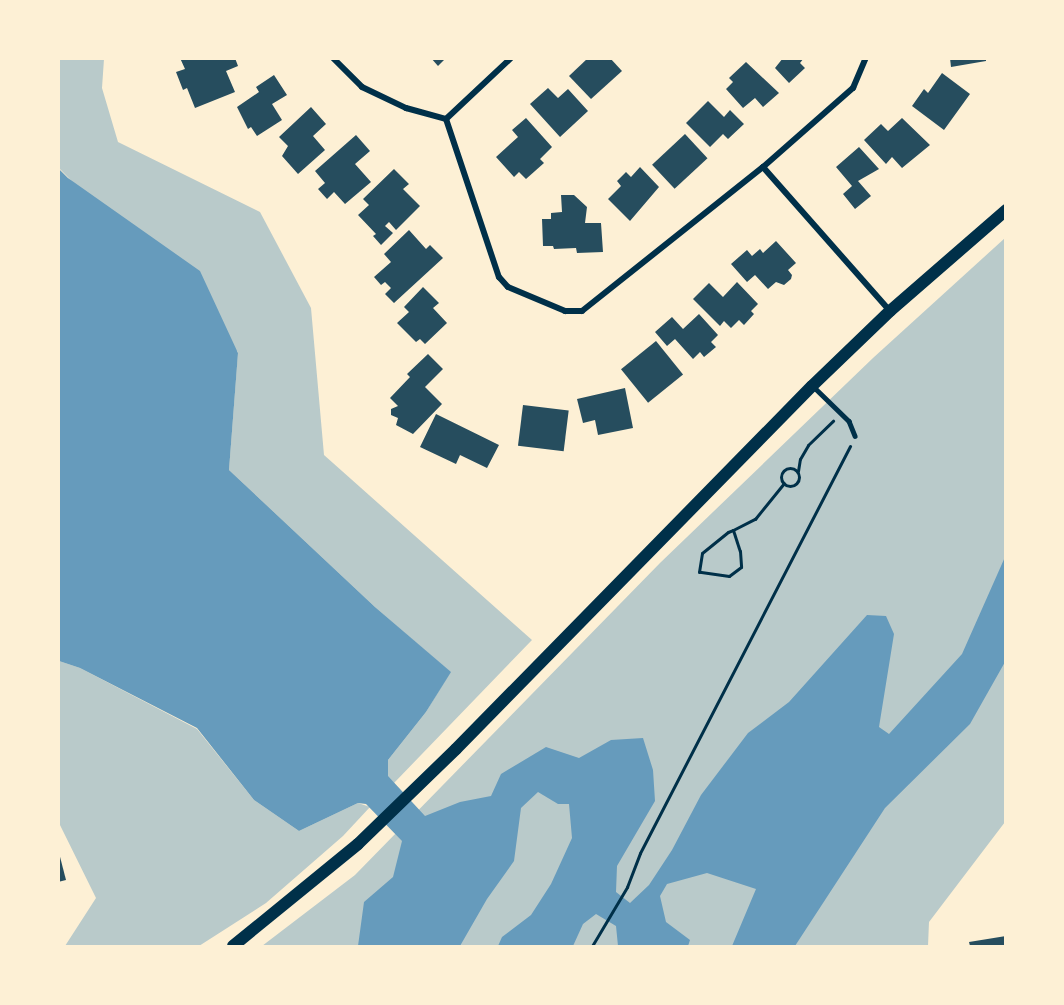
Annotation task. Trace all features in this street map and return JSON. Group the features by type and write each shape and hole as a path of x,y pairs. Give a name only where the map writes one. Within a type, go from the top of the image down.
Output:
{"main road":[{"path":"233,946 358,844 456,749 812,386 890,311 1005,210"}],"street":[{"path":"333,58 362,87 405,108 446,119"},
{"path":"446,119 512,58"},
{"path":"446,119 499,277 508,287 566,311 582,312 763,167 853,88 866,58"},
{"path":"763,167 890,311"}],"lane":[{"path":"812,386 849,421 855,436"}],"path":[{"path":"798,471 790,467 784,469 781,478 784,483 789,486 797,483 800,477 798,471 808,445 841,413"},
{"path":"592,946 627,887 640,853 855,436"},
{"path":"733,530 740,551 741,567 729,576 699,572 702,553 733,530 755,519 784,483"}],"shaded area":[{"path":"58,59 104,59 102,88 118,142 260,212 311,308 324,455 532,640 394,783 387,776 388,760 426,712 450,672 375,607 229,470 238,352 59,168"},
{"path":"1005,238 1005,822 929,922 928,946 262,946 355,875 660,563 873,358"},
{"path":"59,661 80,668 197,729 254,800 299,831 358,803 370,807 343,836 266,903 199,946 65,946 96,898 59,823"}],"water":[{"path":"58,168 68,178 200,271 238,353 229,470 375,607 451,672 426,712 388,760 388,776 425,816 460,802 491,796 501,774 546,747 579,758 611,740 643,738 653,770 655,801 617,866 616,892 630,903 649,885 672,850 701,795 748,733 789,702 867,615 886,616 894,634 879,727 889,734 962,654 1005,557 1005,662 970,724 885,808 795,946 732,946 756,889 707,873 667,884 660,896 666,922 690,940 688,946 618,946 616,926 596,914 583,924 573,946 498,946 502,937 531,915 551,884 572,838 569,804 558,804 538,792 521,808 514,861 487,899 460,946 358,946 364,902 393,877 402,841 366,804 358,803 299,831 254,800 197,728 80,668 59,661"}],"building":[{"path":"180,58 235,58 238,66 226,71 235,92 195,108 187,88 183,90 176,72 185,69"},
{"path":"431,58 446,58 438,66"},
{"path":"588,58 610,58 622,71 591,99 569,76"},
{"path":"783,58 804,58 800,63 805,68 789,83 775,68"},
{"path":"950,58 986,58 986,61 951,67"},
{"path":"746,62 779,93 763,107 755,98 743,108 726,89 733,82 729,78"},
{"path":"942,73 970,94 944,130 912,106 924,89 928,93"},
{"path":"274,75 287,95 272,104 282,120 257,136 251,127 248,129 237,107 259,92 256,87"},
{"path":"548,88 558,98 568,89 588,111 560,137 530,104"},
{"path":"708,101 724,117 730,110 744,124 728,139 723,134 710,147 686,123"},
{"path":"311,107 326,124 313,136 325,150 298,174 282,156 288,146 279,137"},
{"path":"526,118 552,147 540,159 544,163 526,179 519,172 514,177 496,157 518,137 512,130"},
{"path":"902,118 930,145 902,168 892,157 886,164 864,140 881,124 888,131"},
{"path":"685,134 708,158 675,189 652,165"},
{"path":"356,135 370,151 355,164 371,182 345,204 334,192 327,199 318,189 325,183 315,171"},
{"path":"859,147 879,169 858,181 871,196 855,209 843,194 852,186 836,167"},
{"path":"640,167 659,187 630,221 608,199 621,186 617,181 626,172 631,177"},
{"path":"394,169 409,184 403,189 420,206 396,230 389,222 385,226 393,233 381,245 373,236 376,234 358,215 369,205 363,199"},
{"path":"561,195 574,195 587,207 585,223 601,223 603,252 577,253 576,248 554,249 553,246 543,246 542,219 551,219 551,213 562,212"},
{"path":"409,230 426,249 430,245 443,258 394,303 385,294 391,288 385,282 381,285 374,277 391,262 384,254"},
{"path":"776,241 796,263 788,270 792,275 791,279 784,285 776,282 768,289 755,275 747,282 731,264 747,250 752,256 760,249 763,253"},
{"path":"737,282 758,304 751,311 754,314 744,325 739,320 731,328 724,321 720,326 693,299 709,283 723,297"},
{"path":"423,287 439,303 433,308 447,323 425,344 420,339 416,342 397,323 409,312 404,307"},
{"path":"699,314 718,335 711,342 716,347 704,357 700,352 693,359 675,339 667,346 655,332 672,317 683,329"},
{"path":"656,341 683,374 648,403 621,369"},
{"path":"428,354 443,369 425,387 442,404 413,434 396,425 398,418 391,415 391,409 398,406 390,398 410,377 407,374"},
{"path":"625,388 633,428 598,435 595,420 583,423 577,399"},
{"path":"523,405 569,411 564,451 518,446"},
{"path":"436,414 499,445 487,468 460,455 456,464 420,447"},
{"path":"58,849 66,880 58,882"},
{"path":"1006,936 1006,946 970,946 969,942"}]}
